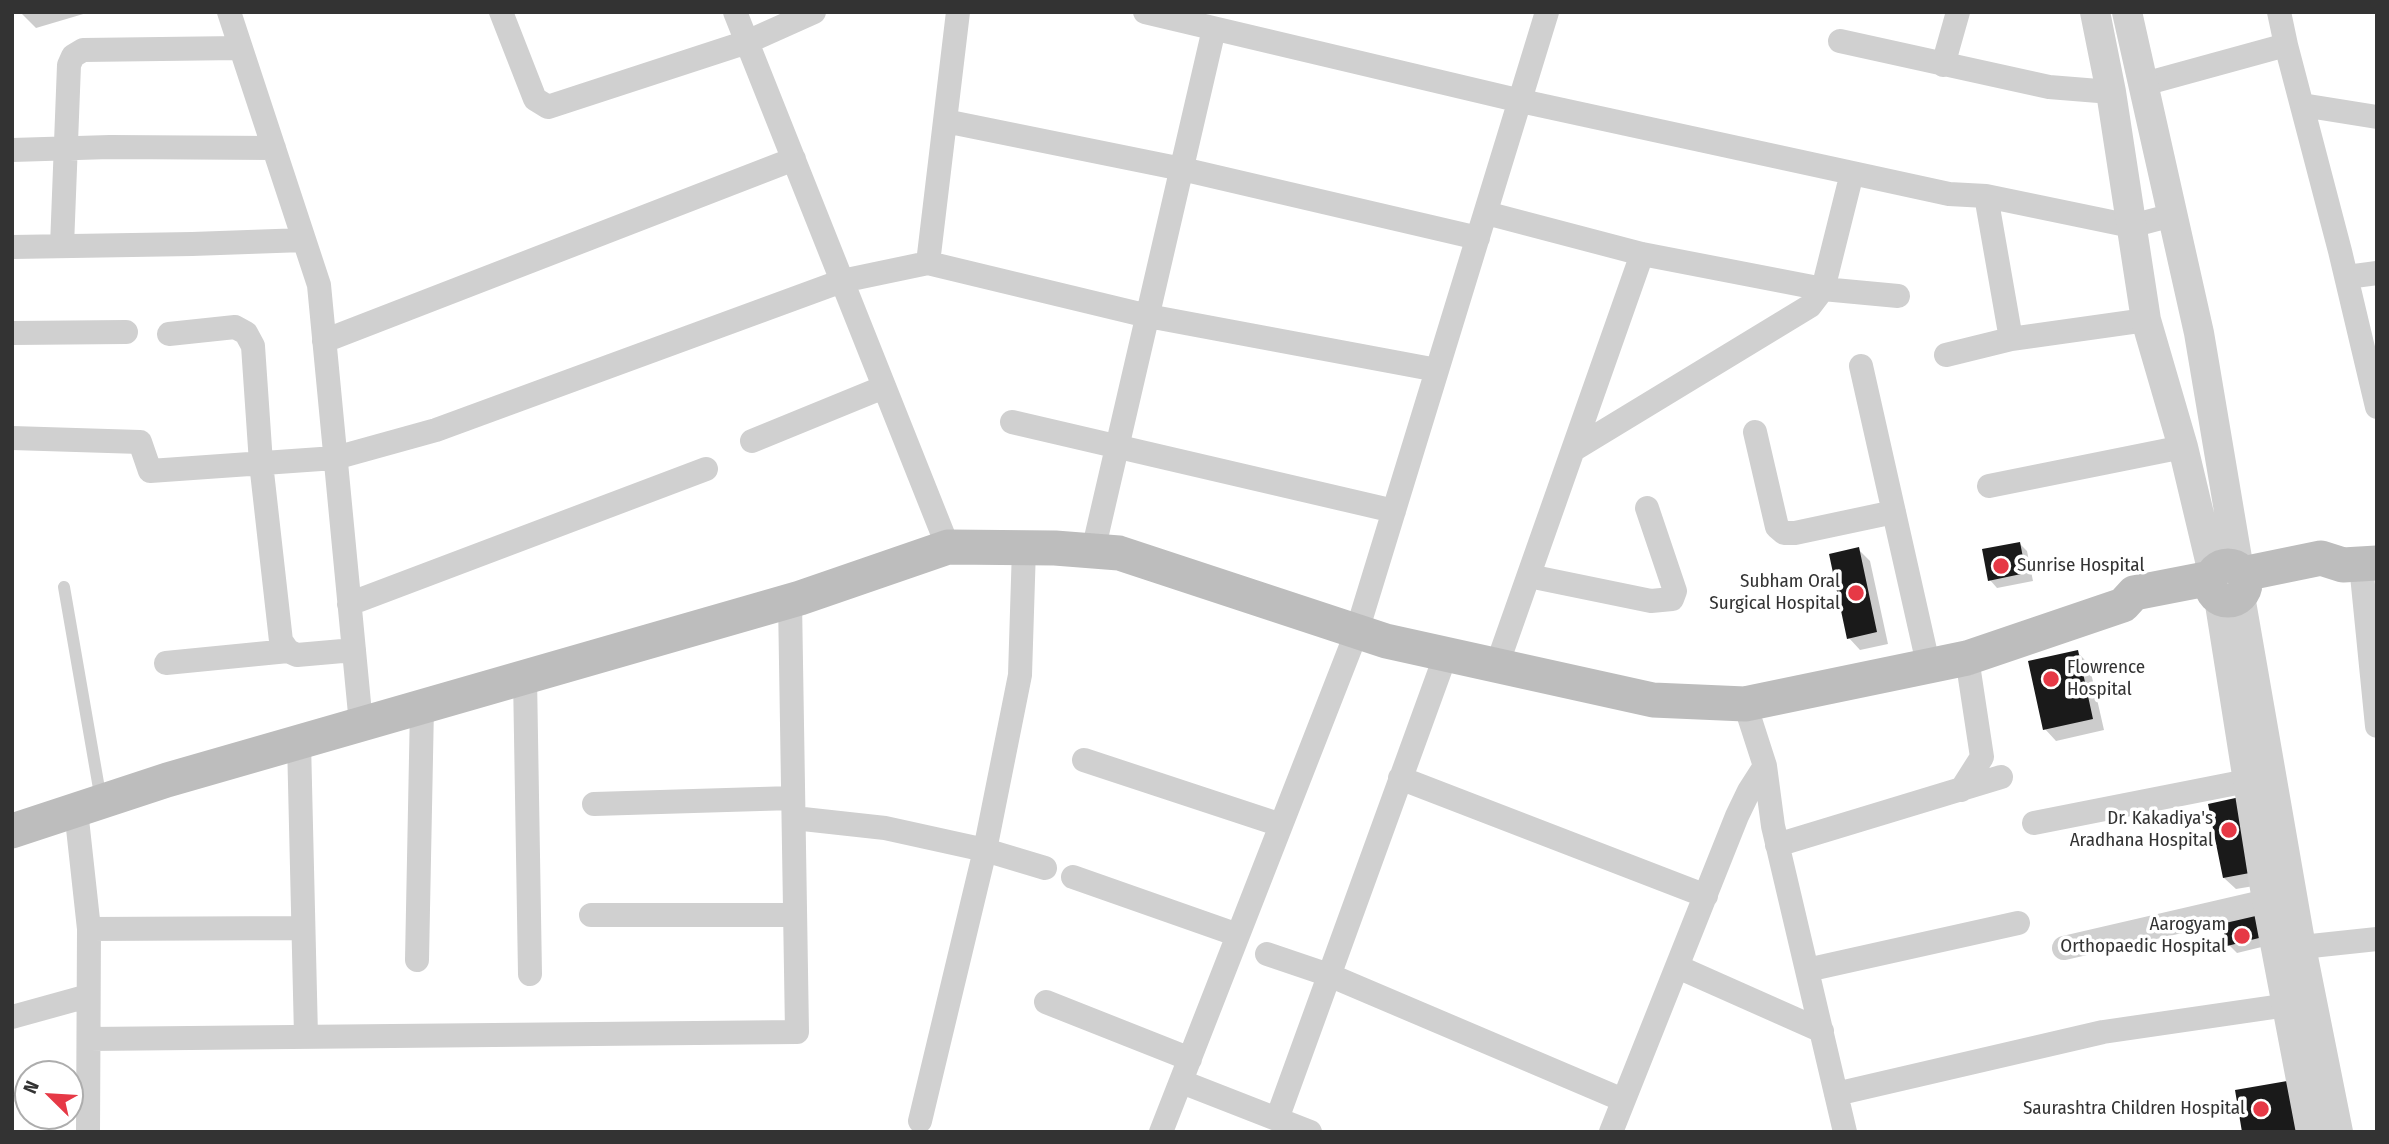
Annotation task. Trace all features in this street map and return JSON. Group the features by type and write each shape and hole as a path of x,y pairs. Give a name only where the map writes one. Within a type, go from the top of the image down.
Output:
{"main road":[{"path":"12,831 167,780 790,601 948,547 1119,553 1386,641 1653,699 1745,704 1929,668 1967,658 2123,605 2137,609 2228,584 2323,580 2360,564"}],"street":[{"path":"229,12 319,285 361,724"},
{"path":"500,12 535,99 548,107 747,42 814,12"},
{"path":"735,12 948,547"},
{"path":"928,263 957,12"},
{"path":"1145,12 1178,16 1214,29 1521,101 1949,194 1986,197 2131,226 2173,215"},
{"path":"1161,1132 1357,631 1546,12"},
{"path":"1943,65 1958,12"},
{"path":"2095,12 2111,93 2146,320 2183,447 2228,584 2289,948 2338,1132"},
{"path":"2127,12 2199,333 2247,781 2267,901 2289,948 2288,1005 2311,1132"},
{"path":"2279,12 2377,407"},
{"path":"1093,551 1214,29"},
{"path":"1840,41 2049,87 2111,93"},
{"path":"2144,84 2286,45"},
{"path":"62,246 69,65 73,56 83,50 239,47"},
{"path":"2302,105 2377,117"},
{"path":"945,121 1182,169 1478,238"},
{"path":"12,150 274,148"},
{"path":"324,341 793,159"},
{"path":"1573,450 1810,306 1823,289 1853,173"},
{"path":"1986,197 2011,339"},
{"path":"1486,213 1642,254 1823,289 1898,296"},
{"path":"12,247 304,240"},
{"path":"1497,664 1642,254"},
{"path":"12,438 140,442 150,471 335,458 436,430 842,281 928,263 1148,316 1437,370"},
{"path":"2347,278 2377,274"},
{"path":"1946,355 2011,339 2146,320"},
{"path":"169,334 235,327 246,333 253,346 261,463 281,641 288,651"},
{"path":"12,333 126,332"},
{"path":"1861,366 1929,668"},
{"path":"752,441 884,387"},
{"path":"1012,422 1394,511"},
{"path":"1755,432 1777,527 1784,533 1894,512"},
{"path":"1989,486 2183,447"},
{"path":"349,604 706,469"},
{"path":"1529,576 1651,601 1672,599 1675,591 1647,508"},
{"path":"920,1121 985,850 1020,675 1024,548"},
{"path":"2360,564 2377,726"},
{"path":"89,1038 797,1032 790,601"},
{"path":"166,663 288,651 298,655 354,650"},
{"path":"1277,1119 1446,654"},
{"path":"1961,790 1982,757 1967,658"},
{"path":"525,677 530,974"},
{"path":"1745,704 1765,766 1777,845 1845,1132"},
{"path":"417,960 422,707"},
{"path":"299,742 306,1036"},
{"path":"1084,760 1281,825"},
{"path":"1611,1132 1737,816 1765,766"},
{"path":"1777,845 2001,777"},
{"path":"1400,778 1706,896"},
{"path":"2034,823 2247,781"},
{"path":"594,804 794,808 985,850 1045,868"},
{"path":"88,806 88,1132"},
{"path":"1073,877 1238,935"},
{"path":"2064,948 2267,901"},
{"path":"591,915 795,915"},
{"path":"1807,970 2018,923"},
{"path":"89,929 303,928"},
{"path":"2289,948 2377,939"},
{"path":"1267,954 1329,975 1623,1100"},
{"path":"1678,967 1822,1031"},
{"path":"12,1017 88,996"},
{"path":"1046,1002 1191,1059"},
{"path":"1836,1094 2103,1032 2288,1005"},
{"path":"1182,1083 1310,1132"}],"lane":[{"path":"64,587 88,806"}],"building":[{"path":"2020,542 2026,573 1988,581 1982,549"},
{"path":"1859,547 1877,632 1847,639 1829,554"},
{"path":"2078,650 2093,719 2043,730 2028,661"},
{"path":"2240,797 2255,872 2223,878 2208,804"},
{"path":"2261,910 2267,936 2227,946 2221,920"},
{"path":"2293,1080 2301,1132 2242,1132 2235,1090"}],"place":[{"name":"Sunrise Hospital","path":"2001,566"},
{"name":"Subham Oral Surgical Hospital","path":"1856,593"},
{"name":"Flowrence Hospital","path":"2051,679"},
{"name":"Dr. Kakadiya's Aradhana Hospital","path":"2229,830"},
{"name":"Aarogyam Orthopaedic Hospital","path":"2242,936"},
{"name":"Saurashtra Children Hospital","path":"2261,1109"}]}
